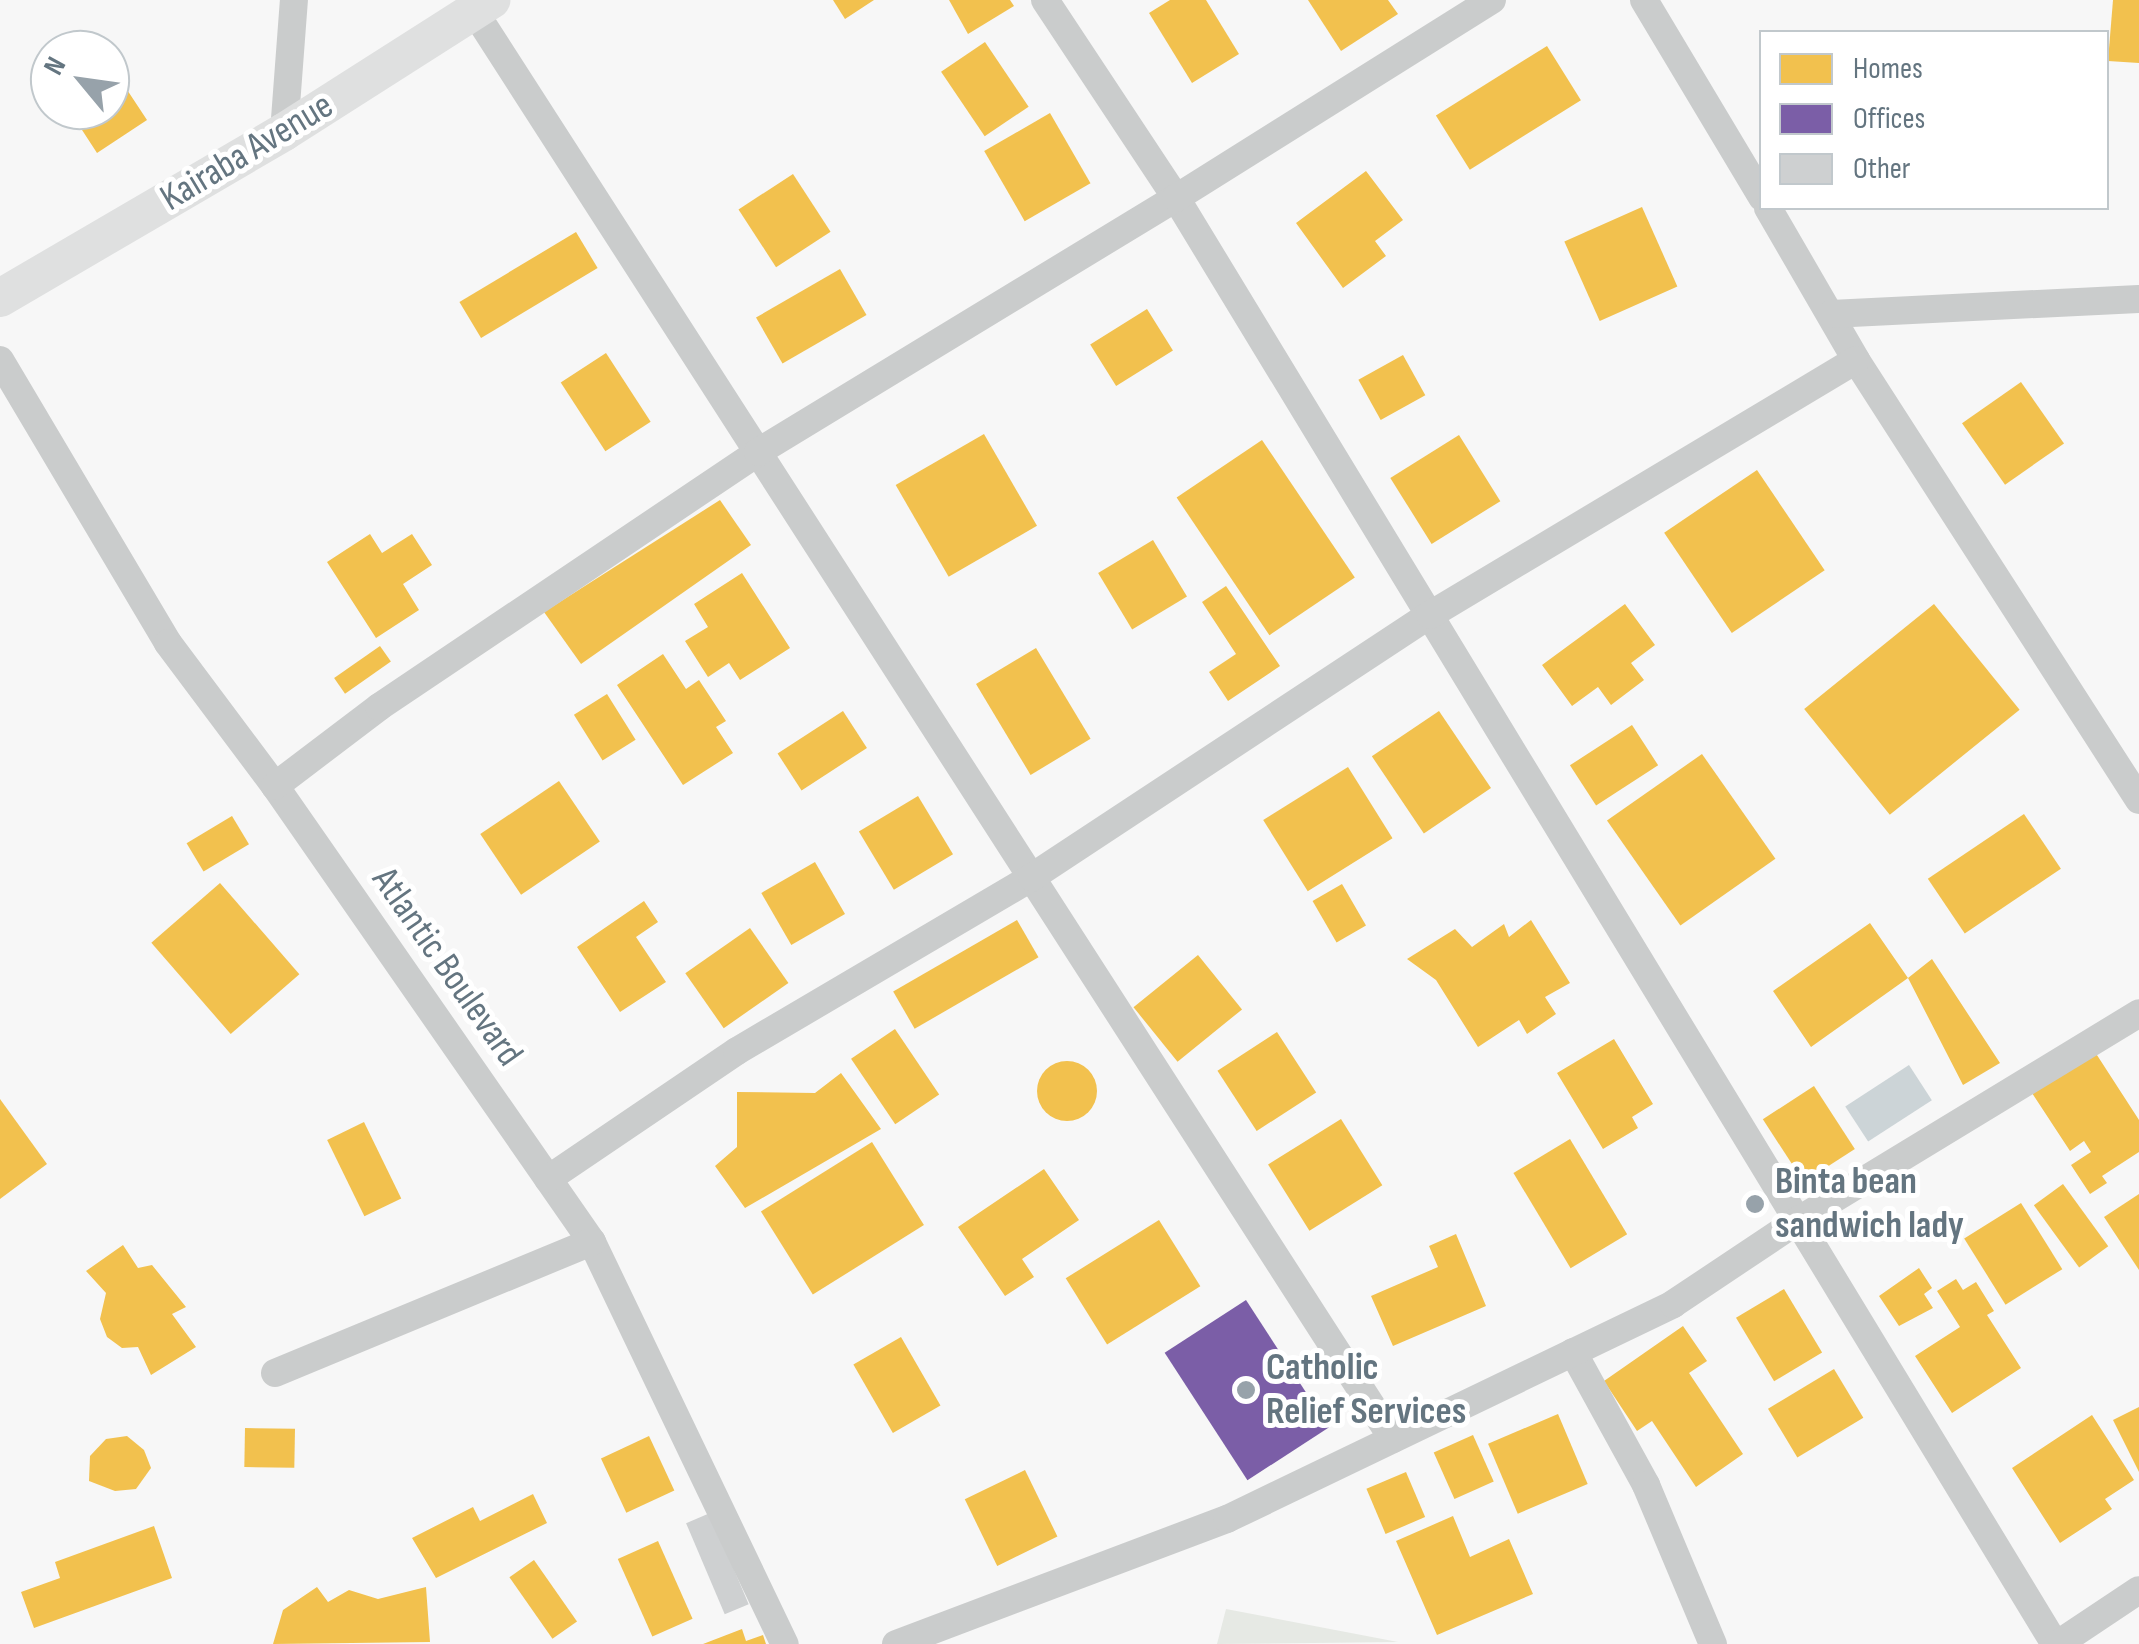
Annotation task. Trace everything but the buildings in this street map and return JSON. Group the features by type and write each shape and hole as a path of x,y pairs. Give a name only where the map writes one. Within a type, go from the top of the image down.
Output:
{"street":[{"path":"284,132 294,0"},
{"path":"1045,0 1176,198 2056,1644 2139,1590"},
{"path":"275,786 379,706 758,452 1492,0"},
{"path":"1644,0 1759,192"},
{"path":"483,5 758,452 1393,1439"},
{"name":"Kairaba Avenue","path":"0,298 284,132 483,5"},
{"path":"1769,210 1856,360 2139,800"},
{"path":"1832,314 2139,299"},
{"name":"Atlantic Boulevard","path":"0,360 168,644 275,786 592,1242 785,1644"},
{"path":"548,1178 737,1050 1032,877 1430,616 1856,360"},
{"path":"896,1644 1227,1520 1673,1304 1799,1220 2139,1012"},
{"path":"275,1374 592,1242"},
{"path":"1573,1352 1646,1486 1713,1644"}],"shaded area":[{"path":"1909,1065 1932,1100 1868,1142 1845,1106"},
{"path":"1226,1609 1398,1642 1217,1644"}],"place":[{"name":"Binta bean sandwich lady","path":"1755,1204"},
{"name":"Catholic Relief Services","path":"1246,1390"}]}
